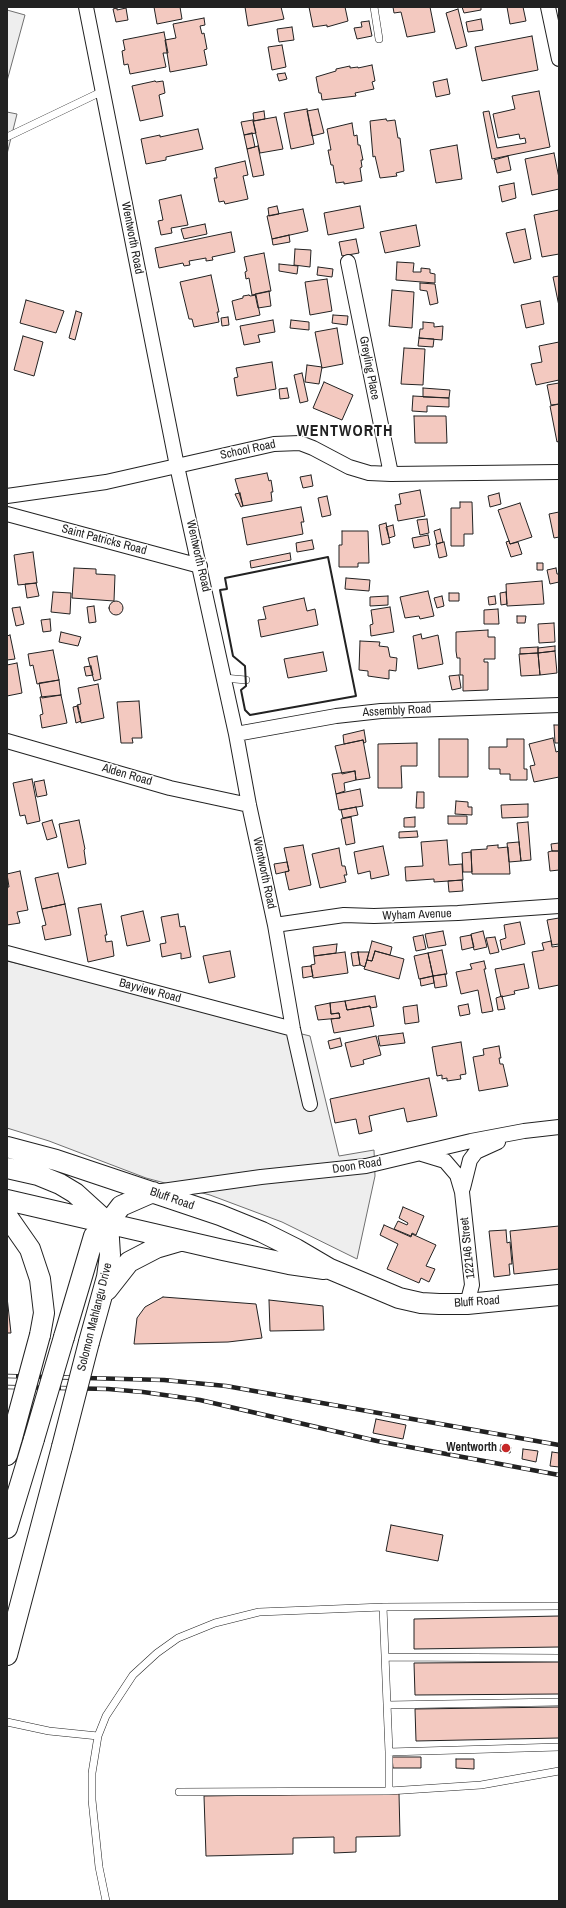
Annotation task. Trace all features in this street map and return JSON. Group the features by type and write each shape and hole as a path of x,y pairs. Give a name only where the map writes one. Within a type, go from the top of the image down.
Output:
{"main road":[{"name":"Bluff Road","path":"7,1147 56,1160 153,1192 262,1232 296,1249 330,1269 399,1298 440,1304 467,1304 559,1295"},
{"path":"7,1168 38,1175 60,1184 75,1194 108,1222 121,1206 153,1192"},
{"name":"Bluff Road","path":"7,1200 55,1213 108,1222 180,1241 289,1264 330,1269"},
{"path":"7,1216 30,1249 40,1279 44,1313 40,1335 9,1446"},
{"name":"Solomon Mahlangu Drive","path":"7,1655 107,1277 110,1255 108,1222"},
{"name":"Solomon Mahlangu Drive","path":"7,1528 94,1236 108,1222"},
{"path":"101,1298 129,1262 156,1248 180,1241"}],"street":[{"name":"Wentworth Road","path":"86,7 177,466 236,734 249,805 275,925 293,1029 310,1104"},
{"path":"548,7 559,59"},
{"name":"Greyling Place","path":"348,262 391,474"},
{"name":"School Road","path":"7,496 106,482 274,444 300,443 313,448 349,467 369,473 559,472"},
{"name":"Saint Patricks Road","path":"7,514 200,566"},
{"name":"Assembly Road","path":"236,734 336,716 381,711 559,705"},
{"name":"Alden Road","path":"7,741 170,788 249,805"},
{"name":"Wyham Avenue","path":"275,925 344,915 404,915 559,906"},
{"name":"Bayview Road","path":"7,953 293,1029"},
{"name":"Doon Road","path":"153,1192 261,1177 366,1166 471,1141 524,1131 559,1127"},
{"name":"122146 Street","path":"462,1192 470,1160 476,1152 484,1147 524,1131"},
{"name":"122146 Street","path":"421,1154 445,1160 457,1175 462,1192 472,1285 467,1304"}],"lane":[{"path":"374,7 380,40"},
{"path":"7,137 103,91"},
{"path":"224,678 246,680"},
{"path":"106,1901 99,1867 92,1800 92,1773 98,1736 106,1716 133,1674 157,1653 178,1638 215,1623 259,1612 383,1607 559,1606"},
{"path":"383,1607 386,1657 389,1791"},
{"path":"386,1657 559,1658"},
{"path":"387,1705 559,1702"},
{"path":"7,1722 49,1731 98,1736"},
{"path":"389,1752 559,1747"},
{"path":"179,1792 389,1791 481,1785 559,1771"}],"shaded area":[{"path":"7,10 25,15 7,81"},
{"path":"7,112 17,114 7,154"},
{"path":"7,961 310,1036 339,1156 374,1150 375,1176 357,1259 282,1222 210,1195 146,1178 49,1141 7,1128"}],"building":[{"path":"154,7 180,7 182,19 157,24"},
{"path":"245,7 281,7 284,19 248,26"},
{"path":"309,7 345,7 348,21 327,27 327,25 313,27"},
{"path":"393,7 430,7 435,32 407,37 401,12 394,13"},
{"path":"462,7 481,7 481,10 464,13"},
{"path":"507,7 523,7 526,21 510,24"},
{"path":"117,8 117,10 126,8 128,20 116,22 113,9"},
{"path":"458,9 467,46 456,49 446,13"},
{"path":"204,18 205,25 200,26 202,34 204,33 207,49 204,50 207,65 170,72 165,40 176,38 173,24"},
{"path":"481,19 483,30 468,32 466,22"},
{"path":"369,21 372,36 357,39 354,28 362,27 361,22"},
{"path":"292,27 294,40 279,42 277,29"},
{"path":"164,32 168,53 163,53 166,67 130,74 128,64 124,65 122,51 125,50 123,40"},
{"path":"532,36 538,70 482,81 475,47"},
{"path":"282,45 286,67 272,70 268,47"},
{"path":"372,65 375,81 372,82 374,89 355,93 356,96 322,100 316,77 336,71 336,69 350,66 350,68 358,68"},
{"path":"285,73 287,79 279,81 277,74"},
{"path":"447,79 450,94 436,97 433,82"},
{"path":"155,81 163,81 165,93 159,95 163,116 140,121 132,86"},
{"path":"539,91 550,147 492,159 483,112 489,111 497,148 526,143 525,138 520,139 519,134 498,138 493,114 515,109 512,96"},
{"path":"307,109 314,144 291,149 284,113"},
{"path":"318,109 324,133 312,136 307,111"},
{"path":"264,111 265,119 254,121 253,113"},
{"path":"276,117 283,149 260,153 253,121"},
{"path":"386,119 387,121 395,120 398,138 400,138 404,171 396,173 397,176 380,178 375,156 373,157 370,121"},
{"path":"253,120 256,133 244,135 241,122"},
{"path":"352,123 354,136 357,135 358,145 360,145 363,160 361,160 362,167 360,168 362,181 344,184 344,182 336,183 333,165 331,165 328,150 331,150 327,129"},
{"path":"198,129 203,149 166,157 166,160 146,164 141,139 160,135 160,137"},
{"path":"252,133 255,147 247,149 244,135"},
{"path":"457,145 462,179 436,183 430,150"},
{"path":"258,146 264,175 253,177 247,149"},
{"path":"554,153 559,178 559,189 532,195 525,159"},
{"path":"508,156 511,170 497,173 494,160"},
{"path":"245,161 248,175 243,176 248,199 225,204 224,201 219,202 214,178 217,178 215,168"},
{"path":"514,183 516,198 502,202 499,186"},
{"path":"181,195 188,225 171,228 172,233 161,235 158,221 163,220 159,200"},
{"path":"277,206 279,214 269,216 268,208"},
{"path":"360,206 364,228 328,235 324,213"},
{"path":"303,209 308,231 272,239 267,216"},
{"path":"559,210 559,254 542,257 534,215"},
{"path":"205,224 207,234 184,239 181,229"},
{"path":"416,225 420,246 385,253 380,232"},
{"path":"525,229 531,259 514,263 506,233"},
{"path":"231,232 235,252 212,257 213,260 206,261 206,258 189,261 190,265 184,266 183,263 159,268 155,248"},
{"path":"289,235 290,242 273,245 272,239"},
{"path":"356,239 359,253 342,256 339,242"},
{"path":"295,249 311,250 310,267 294,265"},
{"path":"264,253 271,291 252,295 249,278 246,279 245,272 247,271 244,257"},
{"path":"397,262 414,263 413,272 421,272 421,268 430,269 430,273 435,274 435,283 396,280"},
{"path":"279,264 298,266 297,274 279,271"},
{"path":"318,267 333,269 332,277 317,275"},
{"path":"211,275 219,312 217,312 219,322 194,327 192,319 189,319 180,282"},
{"path":"559,276 559,306 553,277"},
{"path":"327,279 332,311 310,315 305,282"},
{"path":"420,283 435,284 438,303 430,305 427,291 420,290"},
{"path":"392,290 414,292 412,328 389,326"},
{"path":"269,291 271,306 258,308 255,294"},
{"path":"249,295 256,295 260,315 236,320 232,301"},
{"path":"26,300 64,311 56,333 20,323"},
{"path":"540,301 544,324 526,328 521,305"},
{"path":"76,311 82,313 75,340 69,338"},
{"path":"333,315 348,316 347,325 332,323"},
{"path":"228,317 229,325 222,326 221,318"},
{"path":"273,320 275,332 258,335 260,342 244,345 240,326"},
{"path":"291,320 309,322 309,330 290,328"},
{"path":"423,322 434,323 434,327 443,326 442,340 419,338 420,329 423,329"},
{"path":"337,328 343,364 322,368 315,332"},
{"path":"23,336 43,342 34,376 14,370"},
{"path":"419,338 434,339 433,347 418,346"},
{"path":"559,342 559,380 536,385 531,364 542,362 539,346"},
{"path":"404,348 425,349 423,385 401,384"},
{"path":"272,362 276,389 237,396 234,378 238,377 236,368"},
{"path":"307,365 322,367 319,384 305,382"},
{"path":"302,373 308,401 300,403 294,375"},
{"path":"324,382 353,395 342,420 313,408"},
{"path":"559,383 559,404 551,405 547,385"},
{"path":"287,388 289,398 280,399 279,389"},
{"path":"423,388 450,390 449,398 423,397"},
{"path":"413,396 449,398 449,407 427,406 427,412 412,411"},
{"path":"559,404 559,441 557,442 550,406"},
{"path":"414,416 446,416 447,443 415,443"},
{"path":"267,473 269,481 271,480 273,492 271,492 272,501 243,506 235,479"},
{"path":"311,475 313,486 303,488 300,477"},
{"path":"420,490 425,516 398,521 395,505 401,504 399,494"},
{"path":"240,493 243,506 241,507 235,494"},
{"path":"499,493 501,504 490,507 488,496"},
{"path":"327,496 331,515 322,517 318,498"},
{"path":"460,502 472,502 473,534 464,534 464,546 451,546 451,508 460,508"},
{"path":"520,503 532,537 510,544 498,510"},
{"path":"301,507 304,522 301,522 303,534 247,545 242,518"},
{"path":"559,512 559,537 554,538 549,514"},
{"path":"427,519 429,533 420,535 417,520"},
{"path":"386,523 390,543 382,545 379,525"},
{"path":"393,525 395,536 389,538 386,527"},
{"path":"440,529 443,542 437,544 434,531"},
{"path":"342,531 368,531 369,563 358,563 358,567 339,567 339,545 342,545"},
{"path":"428,535 430,545 414,548 412,538"},
{"path":"312,540 314,549 297,552 296,543"},
{"path":"509,541 510,544 518,542 522,554 511,557 506,542"},
{"path":"444,542 447,556 439,558 436,544"},
{"path":"33,552 37,583 18,585 14,555"},
{"path":"290,553 291,560 251,568 250,561"},
{"path":"537,563 543,563 543,570 537,570"},
{"path":"74,568 96,569 96,574 115,575 114,601 72,598"},
{"path":"556,568 557,574 559,574 559,582 550,584 547,570"},
{"path":"346,578 370,580 369,591 345,589"},
{"path":"542,581 544,604 507,606 506,584"},
{"path":"36,583 39,596 27,598 25,584"},
{"path":"428,591 434,616 420,619 419,616 405,618 400,597"},
{"path":"53,592 71,593 70,614 51,612"},
{"path":"506,592 507,604 501,605 500,593"},
{"path":"449,593 459,593 459,601 449,601"},
{"path":"388,596 388,605 370,606 370,597"},
{"path":"442,596 444,606 437,608 434,598"},
{"path":"495,596 496,604 489,605 488,597"},
{"path":"304,598 307,611 315,609 318,625 261,637 258,620 266,619 263,607"},
{"path":"116,601 121,603 123,608 121,613 116,615 111,613 109,608 111,603"},
{"path":"94,606 96,622 89,623 87,607"},
{"path":"20,607 24,624 16,626 12,608"},
{"path":"390,607 394,632 371,636 370,625 373,624 371,610"},
{"path":"498,609 499,624 484,624 484,610"},
{"path":"517,616 526,616 525,623 517,623"},
{"path":"50,619 51,631 43,632 41,620"},
{"path":"554,623 555,642 539,643 538,624"},
{"path":"488,630 488,637 495,637 495,659 484,659 484,662 488,662 488,690 463,691 463,675 460,675 460,658 457,658 456,651 456,632"},
{"path":"61,632 81,637 78,646 59,642"},
{"path":"421,634 422,639 438,635 443,664 418,669 413,636"},
{"path":"10,635 15,659 7,660 7,636"},
{"path":"360,641 380,642 379,646 388,647 390,657 397,658 396,671 389,670 389,679 368,676 368,671 359,670"},
{"path":"555,646 555,651 538,653 538,648"},
{"path":"538,647 538,653 520,654 520,648"},
{"path":"53,650 59,680 37,684 33,665 30,666 28,654"},
{"path":"555,651 557,673 540,675 538,653"},
{"path":"323,652 327,671 288,678 284,659"},
{"path":"538,653 540,675 521,676 519,654"},
{"path":"97,656 101,679 94,681 88,658"},
{"path":"17,663 22,693 7,696 7,665"},
{"path":"91,666 93,675 86,676 84,667"},
{"path":"459,675 461,688 452,690 449,676"},
{"path":"59,680 61,695 42,698 39,683"},
{"path":"98,684 104,718 81,723 77,705 81,704 78,688"},
{"path":"61,695 67,723 42,728 40,715 43,714 40,697"},
{"path":"139,701 142,738 132,738 133,743 121,743 117,702"},
{"path":"78,706 81,721 76,723 73,707"},
{"path":"554,725 559,725 559,743 555,743"},
{"path":"364,730 366,742 364,743 363,740 344,744 343,735"},
{"path":"553,738 556,752 559,751 559,777 534,782 530,766 535,765 529,744"},
{"path":"439,739 468,739 468,777 439,777"},
{"path":"507,739 524,739 524,769 527,769 527,780 510,780 510,774 500,774 500,769 489,769 489,747 507,747"},
{"path":"363,740 370,778 356,780 355,771 342,774 335,746"},
{"path":"417,743 417,766 401,766 402,788 378,788 378,744"},
{"path":"355,771 356,780 344,783 345,791 336,794 332,774"},
{"path":"32,779 40,821 27,824 25,815 20,816 13,783"},
{"path":"44,780 47,795 37,797 34,782"},
{"path":"360,789 363,806 339,810 336,794"},
{"path":"417,792 424,792 424,808 416,808"},
{"path":"456,801 468,802 468,807 472,807 472,815 455,814"},
{"path":"528,804 528,817 502,818 501,805"},
{"path":"356,807 358,815 343,818 341,810"},
{"path":"448,816 467,816 467,824 448,824"},
{"path":"351,817 355,843 346,845 341,819"},
{"path":"415,817 415,827 404,827 404,818"},
{"path":"52,820 57,837 47,840 42,823"},
{"path":"79,820 85,849 86,864 68,868 59,824"},
{"path":"528,822 531,860 521,861 517,823"},
{"path":"417,831 418,837 399,838 399,832"},
{"path":"447,840 449,865 462,864 463,880 434,882 434,879 406,881 405,867 423,866 421,842"},
{"path":"519,842 521,861 509,862 507,843"},
{"path":"559,843 559,851 552,851 551,844"},
{"path":"303,845 311,885 289,890 285,872 289,871 284,848"},
{"path":"498,845 498,848 508,847 510,874 472,874 471,850 487,849 487,846"},
{"path":"383,846 389,875 371,879 370,871 358,874 354,852"},
{"path":"339,848 342,866 345,866 347,875 344,875 346,882 320,888 312,854"},
{"path":"559,851 559,870 550,871 548,852"},
{"path":"471,852 472,872 463,872 462,853"},
{"path":"287,862 289,871 276,874 274,864"},
{"path":"20,871 28,910 17,912 20,923 7,925 7,887 9,887 7,874"},
{"path":"58,873 65,904 42,909 35,878"},
{"path":"462,880 463,891 449,892 448,881"},
{"path":"65,904 71,935 45,940 42,926 46,925 42,909"},
{"path":"101,904 107,935 105,935 106,942 112,941 114,956 88,962 78,908"},
{"path":"143,911 150,941 127,946 121,916"},
{"path":"178,914 180,927 185,926 191,957 181,959 181,953 162,957 160,944 166,943 161,917"},
{"path":"559,918 559,944 552,945 547,920"},
{"path":"520,922 525,944 502,950 500,940 506,938 504,925"},
{"path":"443,931 446,945 428,948 425,934"},
{"path":"483,931 487,947 474,950 471,934"},
{"path":"423,935 426,949 416,951 413,937"},
{"path":"471,935 474,947 462,950 460,937"},
{"path":"495,937 499,952 490,954 486,938"},
{"path":"372,941 392,947 390,955 375,951 372,961 367,960"},
{"path":"551,941 552,947 559,946 559,985 539,989 532,952 544,950 542,943"},
{"path":"337,944 336,953 314,956 313,947"},
{"path":"442,950 447,974 433,976 428,953"},
{"path":"230,951 235,977 209,983 203,956"},
{"path":"375,951 404,959 399,979 364,969 367,960 372,961"},
{"path":"345,952 348,973 313,978 311,965 315,964 314,956"},
{"path":"358,952 369,952 365,967 360,965"},
{"path":"358,952 360,965 353,966 351,953"},
{"path":"428,953 433,976 419,979 414,956"},
{"path":"484,961 486,969 484,969 493,1011 482,1013 478,990 461,994 456,972 472,969 470,964"},
{"path":"524,964 529,988 514,991 515,994 501,997 495,969"},
{"path":"311,966 313,976 303,978 302,967"},
{"path":"445,974 447,986 435,988 433,976"},
{"path":"433,976 434,983 421,986 420,979"},
{"path":"375,996 377,1007 370,1008 370,1006 347,1010 345,1001"},
{"path":"502,996 505,1009 498,1010 496,998"},
{"path":"345,1001 347,1010 370,1006 374,1026 334,1033 331,1019 340,1018 339,1013 331,1014 330,1003"},
{"path":"330,1003 331,1014 339,1013 340,1018 318,1020 315,1006"},
{"path":"468,1004 470,1014 460,1016 458,1006"},
{"path":"417,1005 419,1022 405,1024 403,1007"},
{"path":"403,1033 405,1043 380,1046 378,1036"},
{"path":"376,1036 381,1055 363,1060 364,1064 351,1067 345,1043"},
{"path":"340,1038 342,1046 330,1049 328,1041"},
{"path":"461,1042 466,1074 460,1075 461,1079 447,1081 447,1078 442,1079 442,1075 437,1076 432,1047"},
{"path":"499,1046 501,1058 499,1058 500,1064 503,1064 508,1086 479,1091 473,1057 484,1055 483,1049"},
{"path":"429,1078 437,1116 407,1122 404,1108 369,1116 372,1131 359,1134 356,1119 335,1123 330,1099"},
{"path":"403,1207 424,1216 416,1235 412,1233 411,1236 394,1229 398,1221 407,1225 408,1223 399,1218"},
{"path":"384,1225 411,1237 412,1234 436,1245 426,1266 435,1269 429,1282 421,1278 419,1283 387,1269 398,1244 380,1235"},
{"path":"559,1226 559,1269 514,1274 510,1231"},
{"path":"506,1230 507,1243 510,1242 512,1264 509,1264 510,1275 494,1277 489,1231"},
{"path":"7,1297 11,1333 7,1333"},
{"path":"163,1297 256,1304 262,1338 228,1342 134,1344 137,1318 145,1307"},
{"path":"269,1300 323,1306 324,1330 270,1331"},
{"path":"376,1419 406,1425 403,1439 373,1433"},
{"path":"501,1445 511,1447 510,1453 500,1451"},
{"path":"523,1449 538,1451 536,1462 522,1459"},
{"path":"552,1452 559,1453 559,1467 550,1466"},
{"path":"391,1525 443,1535 438,1561 386,1551"},
{"path":"559,1616 559,1647 414,1649 414,1619"},
{"path":"559,1662 559,1694 415,1695 414,1663"},
{"path":"559,1707 559,1738 416,1741 415,1709"},
{"path":"392,1757 421,1757 421,1768 393,1768"},
{"path":"456,1759 474,1759 474,1769 456,1768"},
{"path":"399,1793 400,1836 356,1837 356,1852 334,1853 334,1837 293,1838 293,1854 206,1856 204,1796"}],"railway":[{"path":"7,1376 164,1380 226,1386 559,1445"},
{"path":"7,1387 108,1389 200,1400 377,1441 559,1475"}],"wall":[{"path":"328,557 356,696 250,715 245,710 241,690 246,686 245,666 233,656 220,590 227,589 225,578 328,557"}],"place":[{"name":"Wentworth","path":"506,1448"}],"district":[{"name":"WENTWORTH","path":"345,432"}]}
